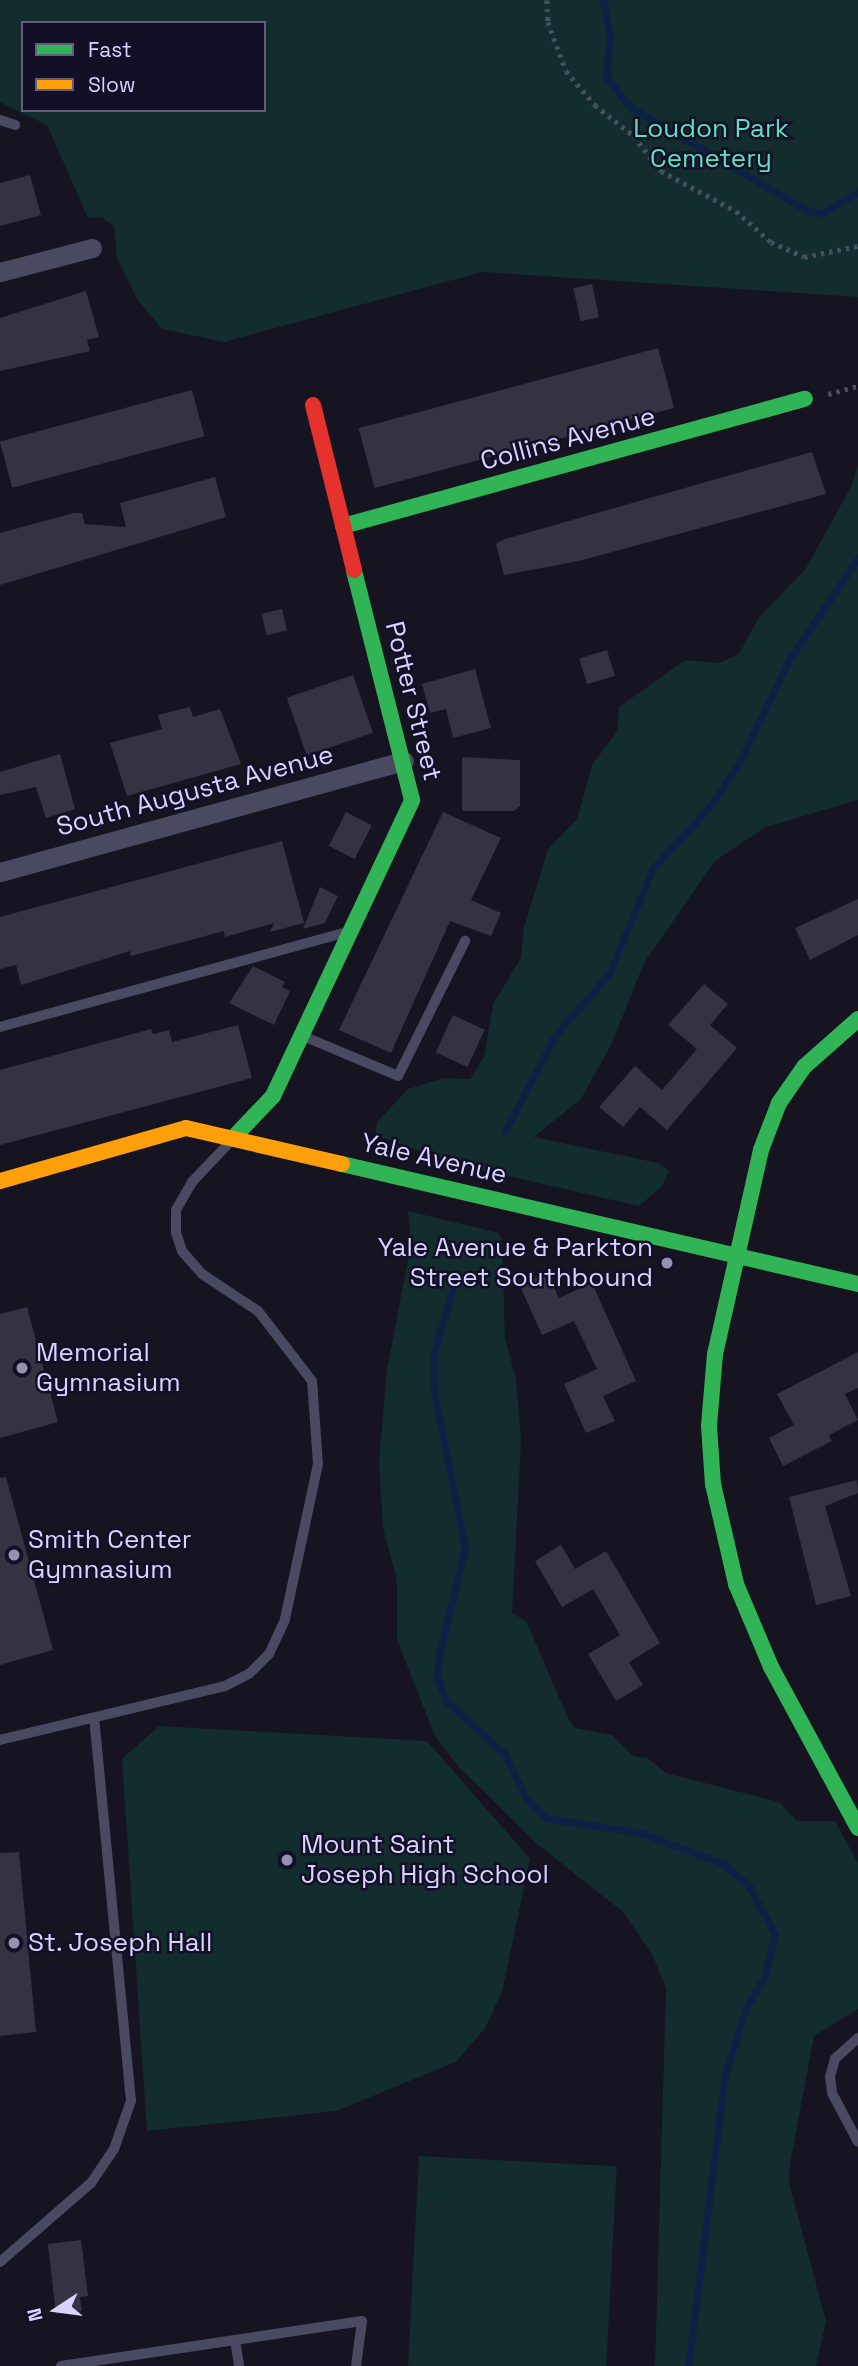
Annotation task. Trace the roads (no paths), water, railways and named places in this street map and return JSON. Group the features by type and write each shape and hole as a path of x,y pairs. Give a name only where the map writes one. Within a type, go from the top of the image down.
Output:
{"street":[{"path":"0,272 92,248"},
{"name":"Collins Avenue","path":"343,526 805,399"},
{"name":"Potter Street","path":"234,1138 273,1096 408,814 412,800 313,405"},
{"name":"South Augusta Avenue","path":"0,872 404,761"},
{"path":"854,1025 804,1067 779,1102 735,1255 715,1354 709,1426 722,1535 752,1629 858,1828"},
{"name":"Yale Avenue","path":"0,1181 187,1128 858,1284"}],"lane":[{"path":"0,120 15,125"},
{"path":"0,1027 353,930"},
{"path":"302,1035 398,1076 465,941"},
{"path":"0,1740 225,1686 249,1674 269,1654 285,1619 311,1514 318,1464 312,1381 258,1311 202,1274 176,1233 176,1210 192,1182 234,1138"},
{"path":"0,2262 91,2183 114,2148 131,2101 94,1719"},
{"path":"858,2038 835,2059 830,2076 832,2093 858,2142"},
{"path":"61,2366 362,2321 356,2366"},
{"path":"235,2340 239,2366"}],"waterway":[{"path":"603,0 610,36 606,77 630,107 810,212 823,213 858,192"},
{"path":"505,1131 556,1034 609,974 653,868 712,804 740,761 789,660 858,558"},
{"path":"457,1275 434,1352 434,1391 465,1547 439,1656 437,1679 447,1702 505,1754 526,1799 545,1818 641,1833 724,1864 749,1886 775,1934 765,1976 746,2008 725,2075 688,2366"}],"place":[{"name":"Yale Avenue & Parkton Street Southbound","path":"667,1263"},
{"name":"Memorial Gymnasium","path":"22,1368"},
{"name":"Smith Center Gymnasium","path":"14,1555"},
{"name":"Mount Saint Joseph High School","path":"287,1860"},
{"name":"St. Joseph Hall","path":"14,1943"}],"park label":[{"name":"Loudon Park Cemetery","path":"711,144"}]}
